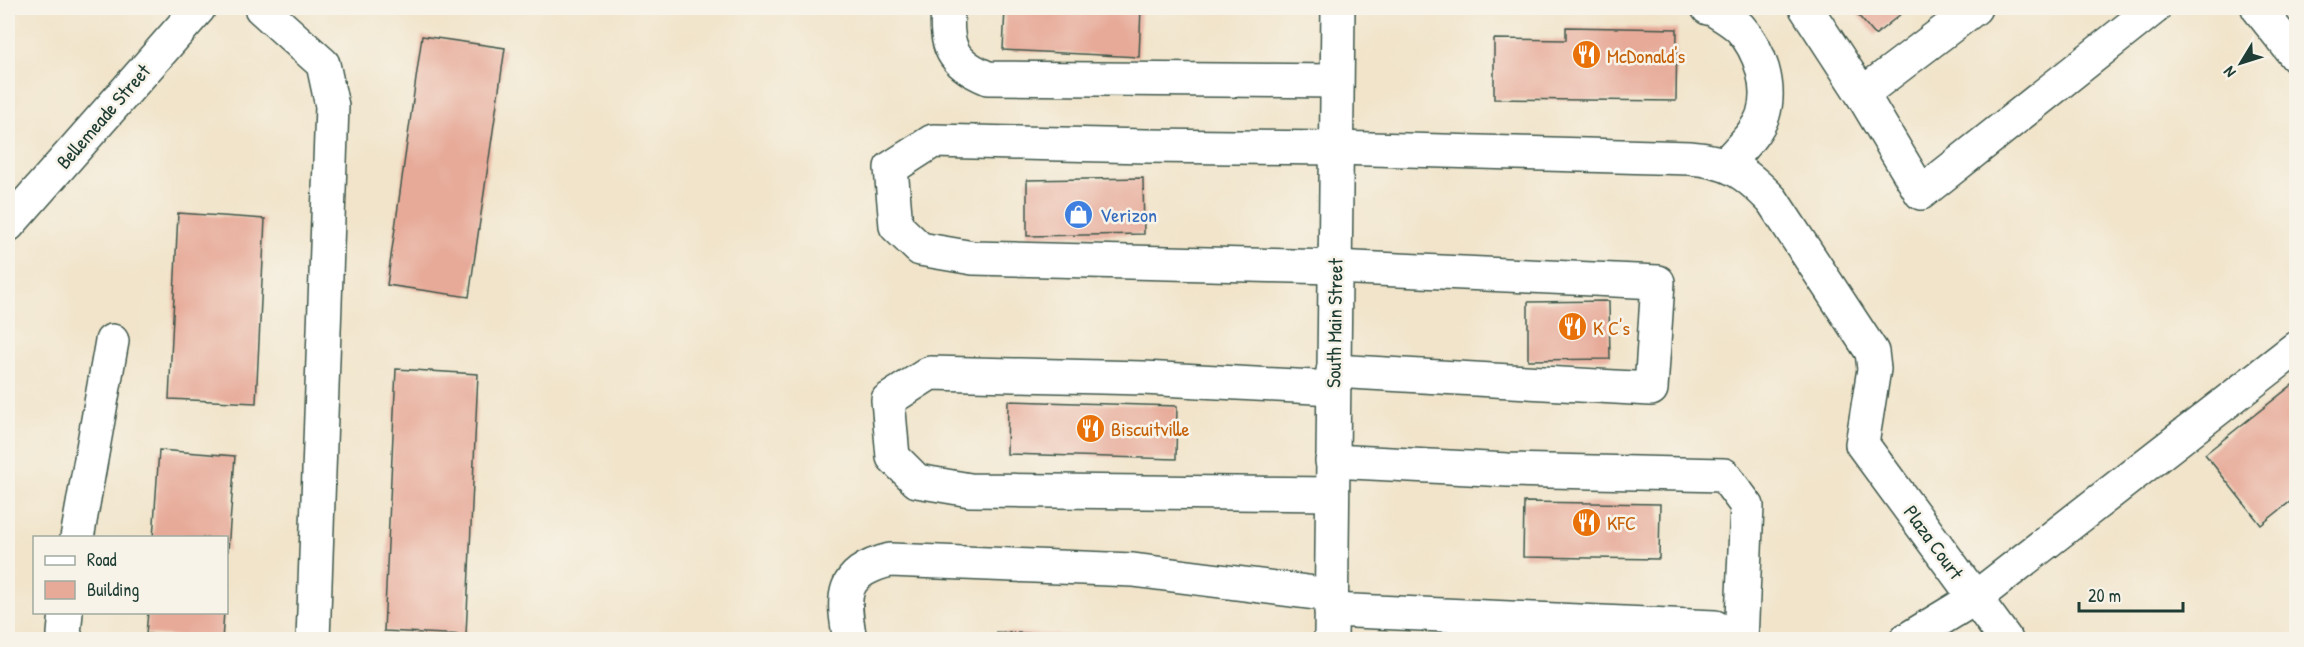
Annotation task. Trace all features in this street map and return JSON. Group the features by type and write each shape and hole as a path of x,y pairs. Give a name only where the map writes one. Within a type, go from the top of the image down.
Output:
{"street":[{"name":"Bellemeade Street","path":"8,225 199,8"},
{"path":"261,8 323,64 332,106 313,639"},
{"path":"948,8 948,44 956,60 969,71 988,78 1336,81"},
{"name":"South Main Street","path":"1331,615 1338,8"},
{"path":"1332,494 970,490 917,481 893,457 888,400 930,373 1651,388 1658,282 1334,267 973,258 920,249 896,226 891,168 933,141 1146,146 1335,147 1690,158 1714,160 1726,164 1749,137 1762,117 1766,99 1762,68 1754,49 1739,27 1708,8"},
{"path":"1806,8 1862,94 1921,194 2154,8"},
{"path":"1862,94 1975,8"},
{"path":"2258,8 2296,56"},
{"name":"Plaza Court","path":"1726,164 1754,182 1772,200 1872,352 1874,369 1863,444 2006,639"},
{"path":"77,536 112,341"},
{"path":"1906,639 1975,598 2296,348"},
{"path":"850,639 845,610 847,591 853,578 869,565 890,560 1133,570 1331,615 1441,627 1476,617 1677,632 1715,627 1740,639 1747,506 1724,475 1508,470 1332,461"},
{"path":"66,614 64,634 67,639"}],"building":[{"path":"1005,8 1141,8 1139,57 1003,50"},
{"path":"1852,8 1908,8 1875,35"},
{"path":"1566,27 1677,29 1676,101 1494,99 1494,39 1566,40"},
{"path":"422,36 505,48 469,297 387,285"},
{"path":"1143,178 1144,234 1027,236 1027,180"},
{"path":"178,213 265,219 256,403 169,399"},
{"path":"1609,301 1610,359 1528,360 1528,302"},
{"path":"396,369 478,374 466,635 384,631"},
{"path":"2296,382 2296,497 2261,525 2205,454"},
{"path":"1008,401 1177,406 1176,459 1007,454"},
{"path":"159,450 235,456 228,551 228,536 153,536"},
{"path":"1524,502 1660,504 1659,559 1523,557"},
{"path":"148,614 224,614 222,640 146,634"},
{"path":"997,632 1127,638 1127,640 997,640"}],"place":[{"name":"McDonald's","path":"1586,55"},
{"name":"Verizon","path":"1079,214"},
{"name":"K C's","path":"1572,327"},
{"name":"Biscuitville","path":"1090,428"},
{"name":"KFC","path":"1586,522"}]}
